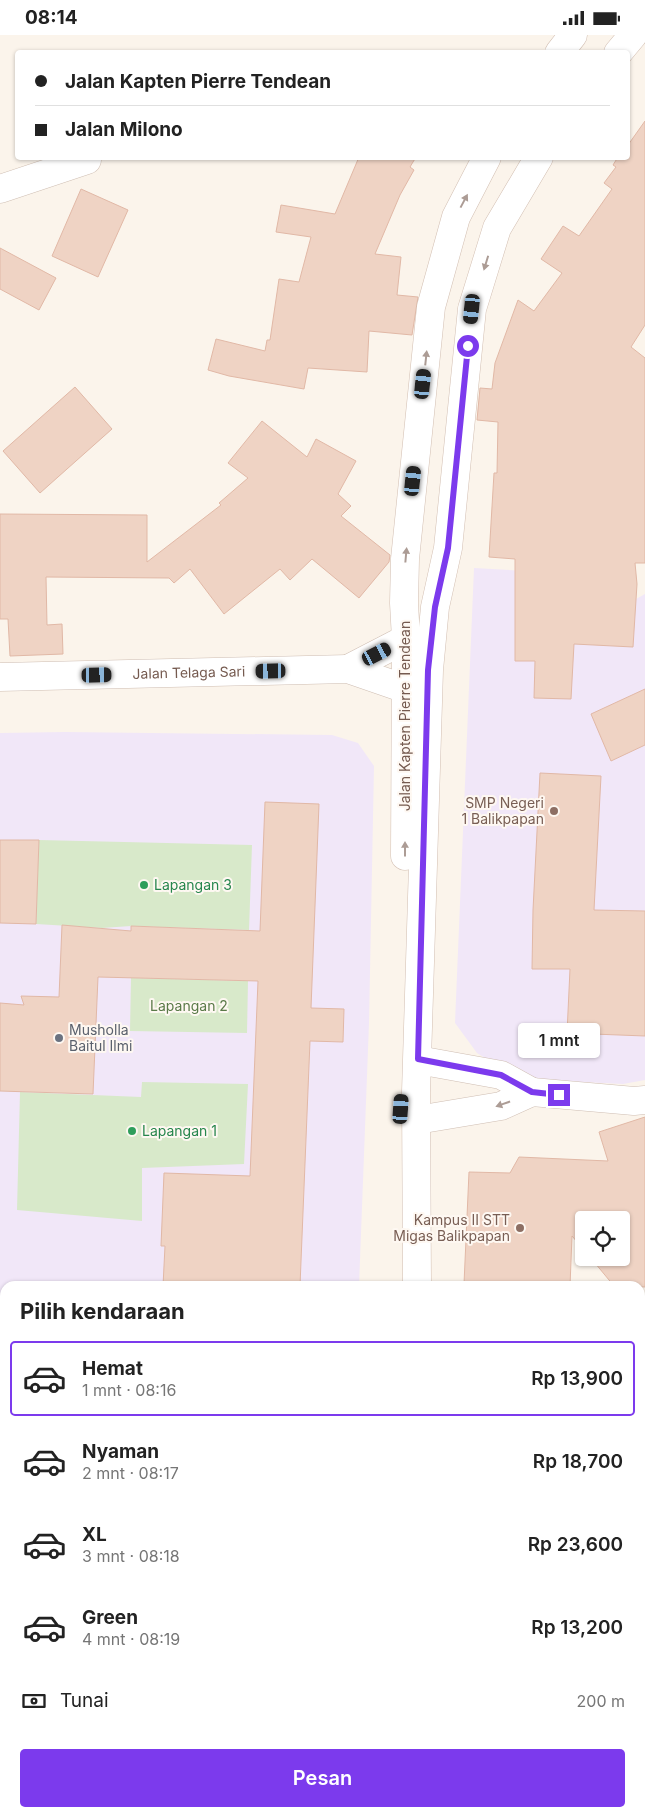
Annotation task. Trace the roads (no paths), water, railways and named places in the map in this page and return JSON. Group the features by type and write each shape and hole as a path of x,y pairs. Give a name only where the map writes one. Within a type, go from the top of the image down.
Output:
{"street":[{"path":"561,50 573,35"},
{"path":"620,50 633,35"},
{"path":"0,189 87,160"},
{"name":"Jalan Kapten Pierre Tendean","path":"417,1281 415,1205 417,1120 409,1091 405,559 431,307 456,217 485,160"},
{"name":"Jalan Kapten Pierre Tendean","path":"402,1281 399,1138 418,1059 428,670 435,607 448,548 472,309 497,227 538,160"},
{"name":"Jalan Telaga Sari","path":"348,669 406,639"},
{"name":"Jalan Telaga Sari","path":"0,677 348,669 406,689"},
{"path":"418,1059 501,1075 532,1092 645,1100"},
{"path":"417,1120 501,1106 532,1092"}],"place":[{"name":"SMP Negeri 1 Balikpapan","path":"554,811"},
{"name":"Lapangan 3","path":"144,885"},
{"name":"Musholla Baitul Ilmi","path":"59,1038"},
{"name":"Lapangan 1","path":"132,1131"},
{"name":"Kampus II STT Migas Balikpapan","path":"520,1228"}],"park label":[{"name":"Lapangan 2","path":"189,1006"}]}
